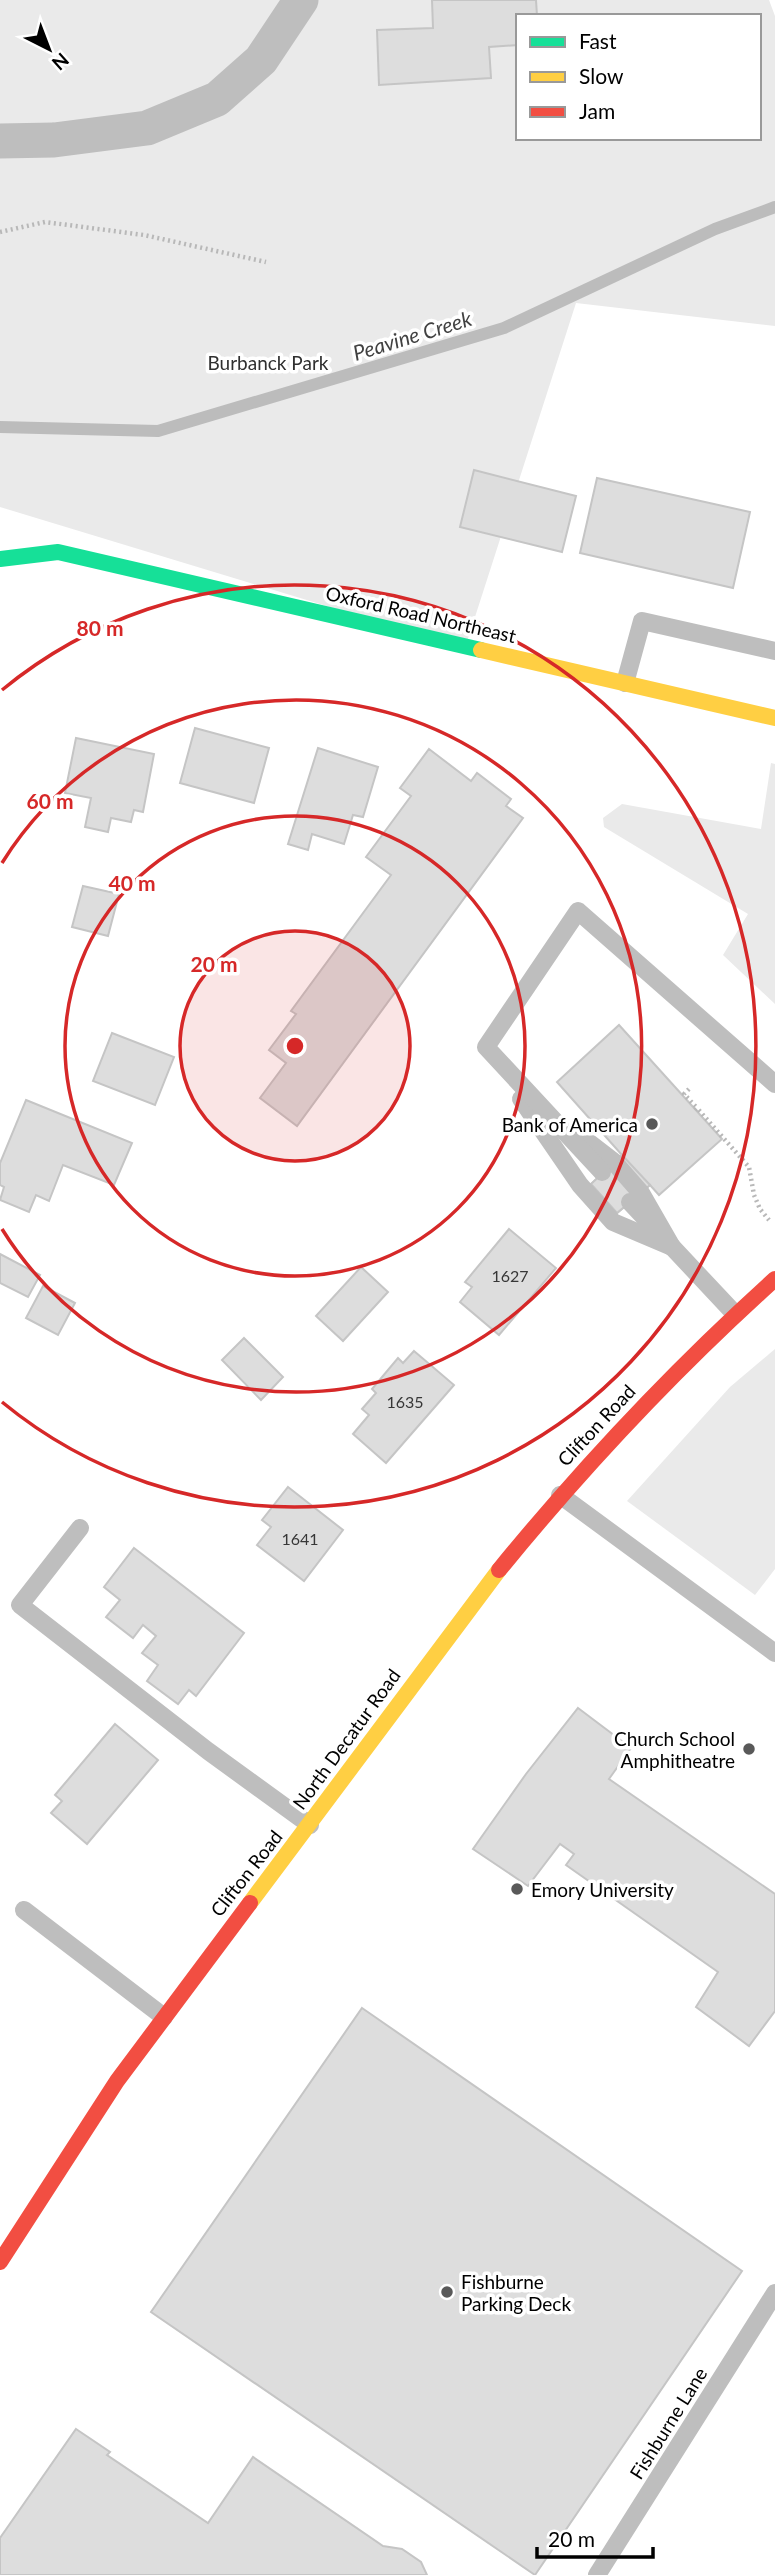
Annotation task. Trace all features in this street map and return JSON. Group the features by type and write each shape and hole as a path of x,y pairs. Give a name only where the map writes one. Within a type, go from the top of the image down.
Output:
{"main road":[{"name":"Oxford Road Northeast","path":"23,540 58,552 775,718"},
{"name":"Oxford Road Northeast","path":"0,559 58,552"},
{"name":"Clifton Road","path":"164,2017 310,1825 488,1583 559,1495 624,1423 735,1314 775,1279"},
{"path":"0,2262 117,2081 164,2017"}],"street":[{"path":"0,141 54,140 148,128 217,99 261,60 301,0"}],"lane":[{"path":"625,683 642,621 775,651"},
{"path":"486,1047 578,911 775,1084"},
{"path":"486,1047 602,1172"},
{"path":"486,1047 580,1185 613,1222 672,1247"},
{"path":"536,1101 614,1162 641,1193 672,1247"},
{"path":"630,1202 735,1314"},
{"path":"559,1495 775,1653"},
{"path":"80,1528 20,1605 208,1751 310,1825"},
{"path":"24,1910 164,2017"},
{"name":"Fishburne Lane","path":"597,2575 775,2293"}],"path":[{"path":"0,232 45,222 144,234 266,262"},
{"path":"689,1089 684,1094 749,1167 760,1209 769,1220"}],"green space":[{"name":"Burbanck Park","path":"0,0 769,0 775,16 775,326 576,303 465,648 0,507"},
{"path":"771,763 775,764 775,1004 723,955 748,914 604,827 603,818 622,804 761,829"},
{"path":"775,1349 775,1569 755,1595 627,1501 730,1387"}],"building":[{"path":"432,0 536,0 537,14 516,14 516,45 489,47 491,78 379,85 377,30 433,28"},
{"path":"474,470 576,496 562,552 460,527"},
{"path":"597,478 750,512 733,588 580,553"},
{"path":"195,728 269,748 254,803 180,783"},
{"path":"76,738 154,754 143,812 134,810 131,822 111,818 108,832 85,827 91,798 65,793"},
{"path":"318,748 378,767 363,817 353,815 344,844 312,834 308,850 288,844"},
{"path":"429,749 471,781 477,773 511,799 506,806 523,818 297,1126 260,1098 286,1063 269,1050 296,1014 291,1011 391,875 366,857 411,796 400,788"},
{"path":"83,886 119,894 108,936 72,927"},
{"name":"Bank of America","path":"619,1025 722,1139 659,1195 650,1185 617,1213 591,1184 622,1155 557,1082"},
{"path":"112,1033 174,1057 155,1105 93,1081"},
{"path":"26,1100 132,1143 114,1185 63,1165 49,1201 36,1195 29,1212 0,1200 4,1187 0,1185 0,1163"},
{"path":"622,1155 650,1185 617,1213 591,1184"},
{"path":"509,1229 556,1268 499,1335 460,1302 472,1287 465,1282"},
{"path":"0,1254 40,1275 28,1297 0,1283"},
{"path":"361,1267 388,1292 343,1341 316,1316"},
{"path":"43,1286 75,1303 58,1335 26,1318"},
{"path":"244,1338 283,1377 261,1400 222,1360"},
{"path":"414,1351 454,1385 386,1463 353,1434 369,1415 362,1409 376,1393 372,1389 398,1358 403,1363"},
{"path":"288,1487 343,1530 304,1581 257,1545 271,1527 262,1520"},
{"path":"134,1548 244,1633 196,1696 189,1690 178,1704 147,1681 158,1665 142,1653 156,1636 143,1625 133,1638 106,1617 120,1600 104,1587"},
{"path":"578,1708 631,1748 609,1779 775,1894 775,2011 749,2046 696,2007 718,1972 566,1865 574,1854 560,1844 528,1886 473,1849 526,1774"},
{"path":"115,1724 158,1760 87,1844 51,1813 62,1801 55,1795"},
{"name":"Fishburne Parking Deck","path":"362,2008 742,2271 535,2575 151,2312"},
{"path":"76,2429 110,2452 107,2455 208,2523 253,2457 383,2546 402,2549 421,2562 427,2575 0,2575 0,2538"}],"waterway":[{"name":"Peavine Creek","path":"0,427 158,431 504,328 715,229 775,207"}],"traffic: fast":[{"path":"0,559 58,552 481,650"}],"traffic: slow":[{"path":"481,650 775,718"},
{"path":"250,1903 499,1570"}],"traffic: jam":[{"path":"499,1570 631,1419 775,1279"},
{"path":"0,2262 117,2081 250,1903"}],"place":[{"name":"Bank of America","path":"652,1124"},
{"name":"Church School Amphitheatre","path":"749,1749"},
{"name":"Emory University","path":"517,1889"},
{"name":"Fishburne Parking Deck","path":"447,2292"}]}
